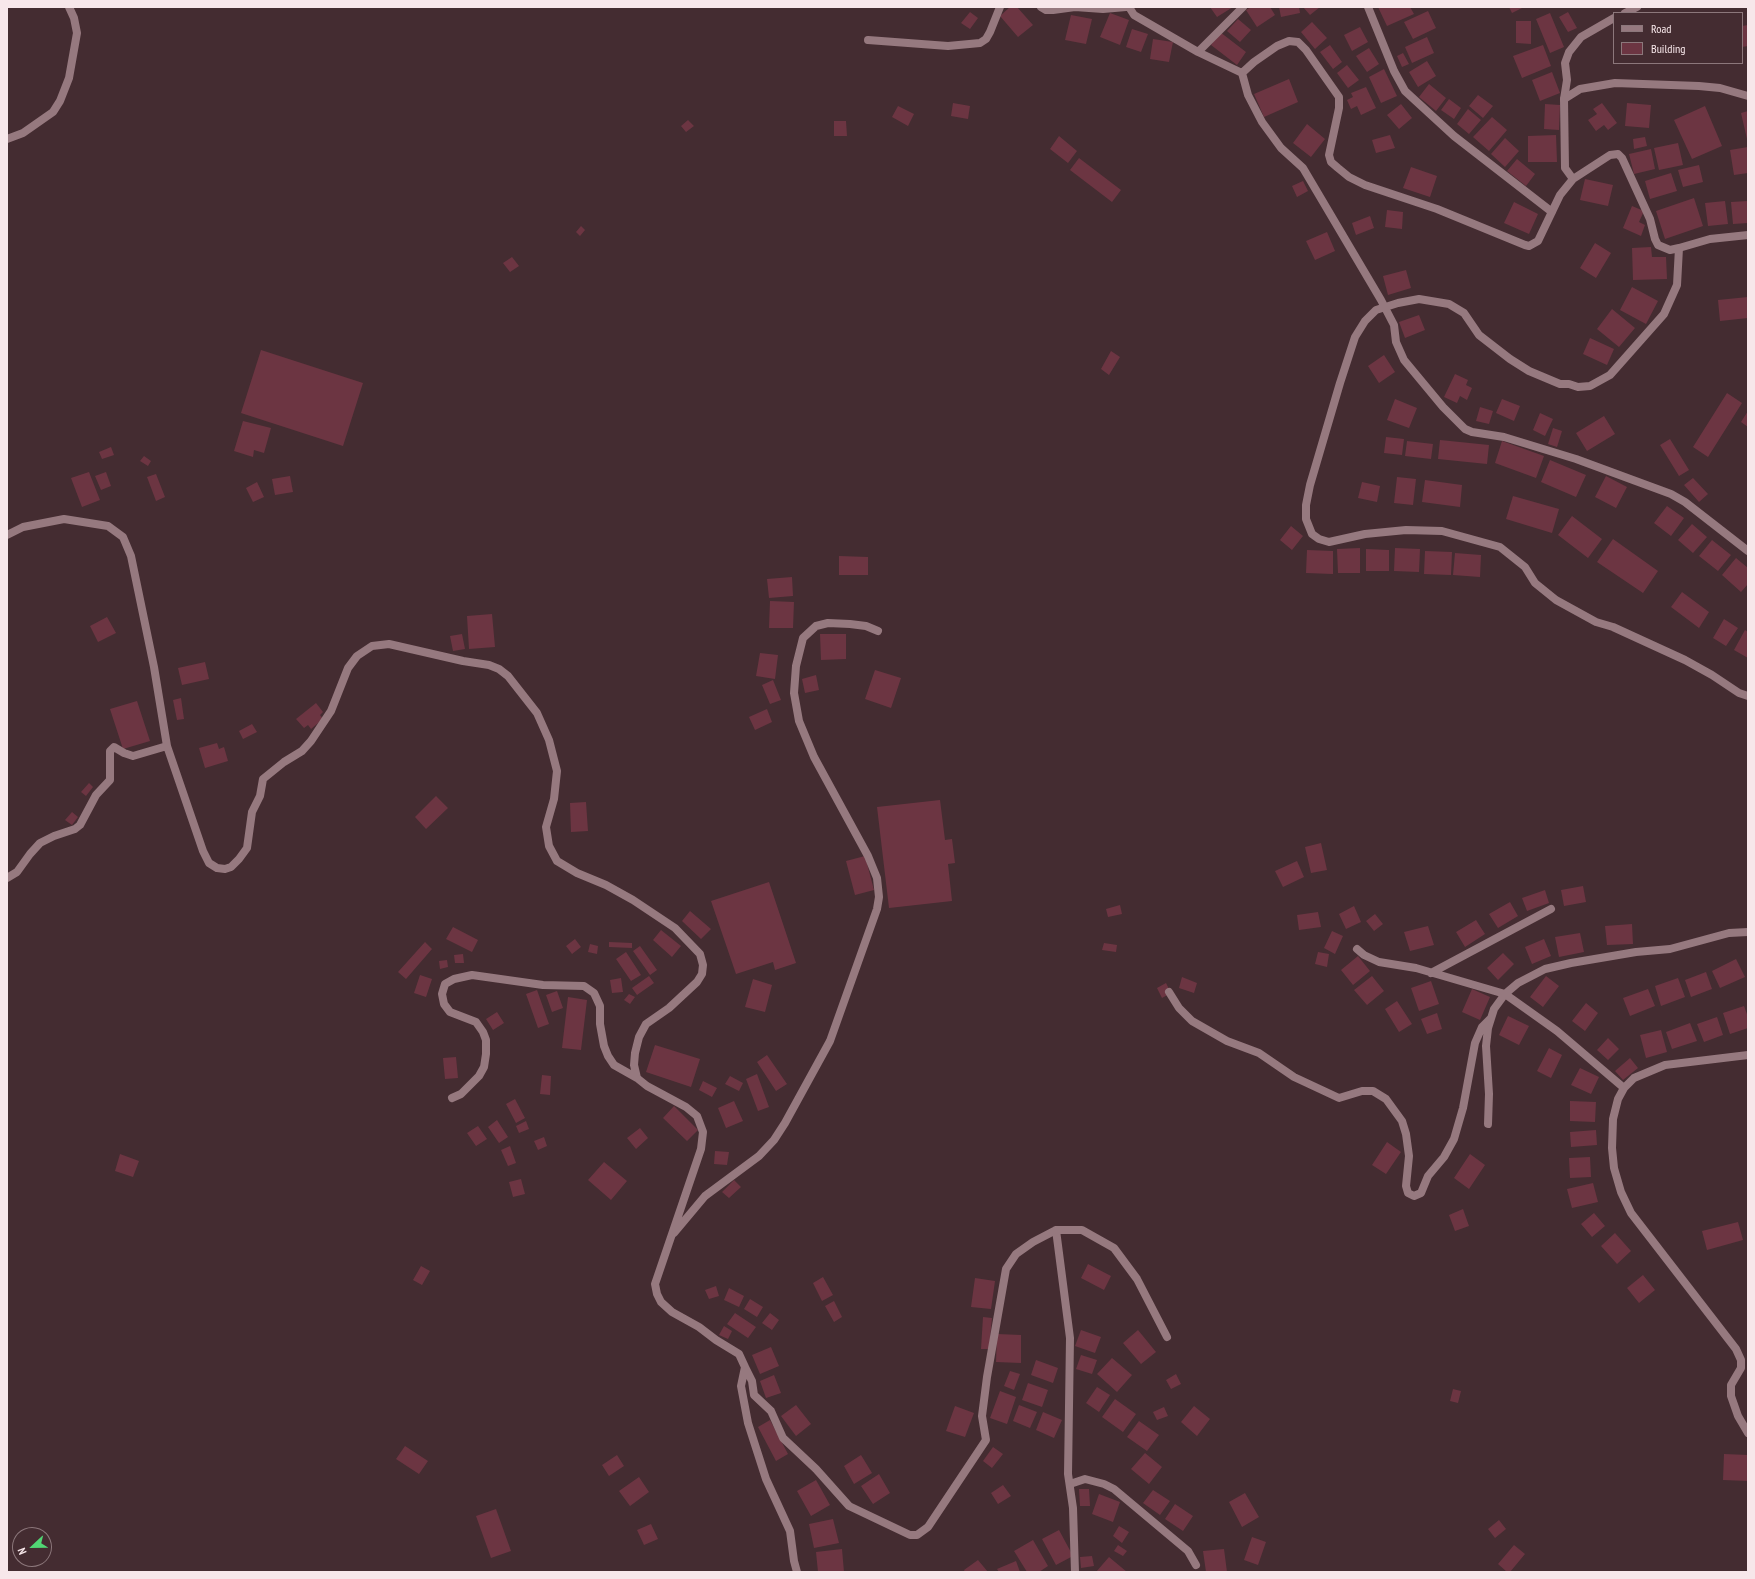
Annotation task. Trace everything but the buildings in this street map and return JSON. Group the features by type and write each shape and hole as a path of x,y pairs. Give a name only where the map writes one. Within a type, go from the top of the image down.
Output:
{"street":[{"path":"7,139 23,133 52,112 60,101 69,78 77,33 74,18 69,7"},
{"path":"868,40 948,46 980,43 986,39 990,32 1000,7"},
{"path":"1041,7 1053,10 1075,7 1103,9 1126,7"},
{"path":"1129,7 1134,15 1198,52 1242,73 1248,95 1262,122 1280,148 1303,168 1385,306 1394,325 1396,342 1404,360 1443,407 1466,429 1472,432 1504,437 1576,459 1671,494 1685,502 1748,551"},
{"path":"1198,52 1243,7"},
{"path":"1368,7 1394,71 1405,91 1454,136 1552,212"},
{"path":"1627,12 1637,7"},
{"path":"1573,178 1565,168 1564,99 1567,80 1566,63 1569,52 1581,38 1613,19"},
{"path":"1242,73 1263,56 1284,43 1294,41 1301,45 1337,94 1340,101 1336,127 1329,155 1330,160 1338,168 1356,182 1437,209 1525,245 1529,246 1538,241 1562,191 1573,178 1610,155 1618,154 1622,158 1650,218 1658,245 1670,250 1710,239 1748,235"},
{"path":"1564,99 1585,88 1615,83 1708,86 1748,96"},
{"path":"1679,248 1677,285 1664,314 1610,375 1590,386 1578,387 1569,384 1560,384 1529,371 1510,359 1479,335 1464,313 1448,304 1419,299 1385,306 1376,310 1365,321 1355,337 1340,383 1306,505 1306,519 1312,534 1319,539 1328,542 1365,534 1406,530 1442,531 1500,547 1525,567 1535,583 1561,603 1596,622 1613,627 1685,660 1712,675 1739,693 1748,696"},
{"path":"7,535 23,527 64,519 108,526 123,537 131,556 154,667 167,746 209,863 217,868 225,869 231,867 247,848 252,812 260,796 263,779 284,762 302,752 311,741 332,711 348,668 363,650 372,646 389,644 489,665 499,669 508,676 537,713 549,740 557,771 554,799 546,827 549,846 557,861 577,873 606,885 633,900 675,928 700,954 703,965 702,974 697,982 669,1008 646,1024 642,1031 635,1053 634,1065 637,1078"},
{"path":"671,1237 705,1196 759,1156 774,1140 785,1123 830,1041 877,909 879,897 877,878 868,856 814,758 799,721 794,693 796,666 803,638 816,626 828,623 843,624 866,626 878,631"},
{"path":"7,878 18,872 30,854 40,843 80,826 96,796 110,780 110,750 114,747 133,756 167,746"},
{"path":"1432,972 1551,909"},
{"path":"1488,1124 1490,1094 1486,1046 1490,1019 1494,1009 1505,994 1518,983 1545,969 1571,963 1622,956 1636,952 1670,949 1729,933 1748,932"},
{"path":"1357,948 1364,955 1379,962 1432,972 1505,994 1558,1031 1624,1088"},
{"path":"452,1098 461,1094 479,1076 484,1067 486,1040 483,1032 476,1022 450,1012 444,1004 442,994 445,984 454,979 472,975 543,985 584,986 594,993 600,1006 600,1024 604,1046 614,1065 637,1078 647,1086 686,1107 696,1116 703,1132 701,1149 655,1284 657,1294 661,1302 672,1312 699,1327 716,1340 739,1354 752,1381 754,1395 771,1411 783,1438 816,1469 849,1506 910,1536 917,1535 928,1527 986,1440 982,1416 987,1377 1006,1269 1016,1254 1033,1242 1056,1230 1082,1230 1114,1248 1137,1279 1168,1338"},
{"path":"1169,992 1179,1008 1192,1021 1227,1041 1259,1053 1294,1077 1339,1098 1351,1094 1373,1091 1386,1099 1402,1121 1406,1134 1409,1156 1406,1186 1408,1193 1414,1196 1421,1193 1428,1176 1444,1157 1454,1139 1463,1108 1475,1043 1482,1027 1490,1019"},
{"path":"1748,1055 1665,1065 1634,1078 1624,1088 1618,1099 1613,1119 1612,1148 1614,1168 1631,1213 1648,1237 1736,1349 1741,1360 1741,1368 1731,1385 1731,1396 1738,1416 1748,1433"},
{"path":"1056,1230 1070,1338 1071,1397 1068,1439 1070,1484 1074,1508 1075,1572"},
{"path":"745,1367 741,1386 748,1423 766,1479 790,1531 797,1572"},
{"path":"1070,1484 1085,1480 1104,1484 1114,1490 1188,1551 1196,1565"}]}
